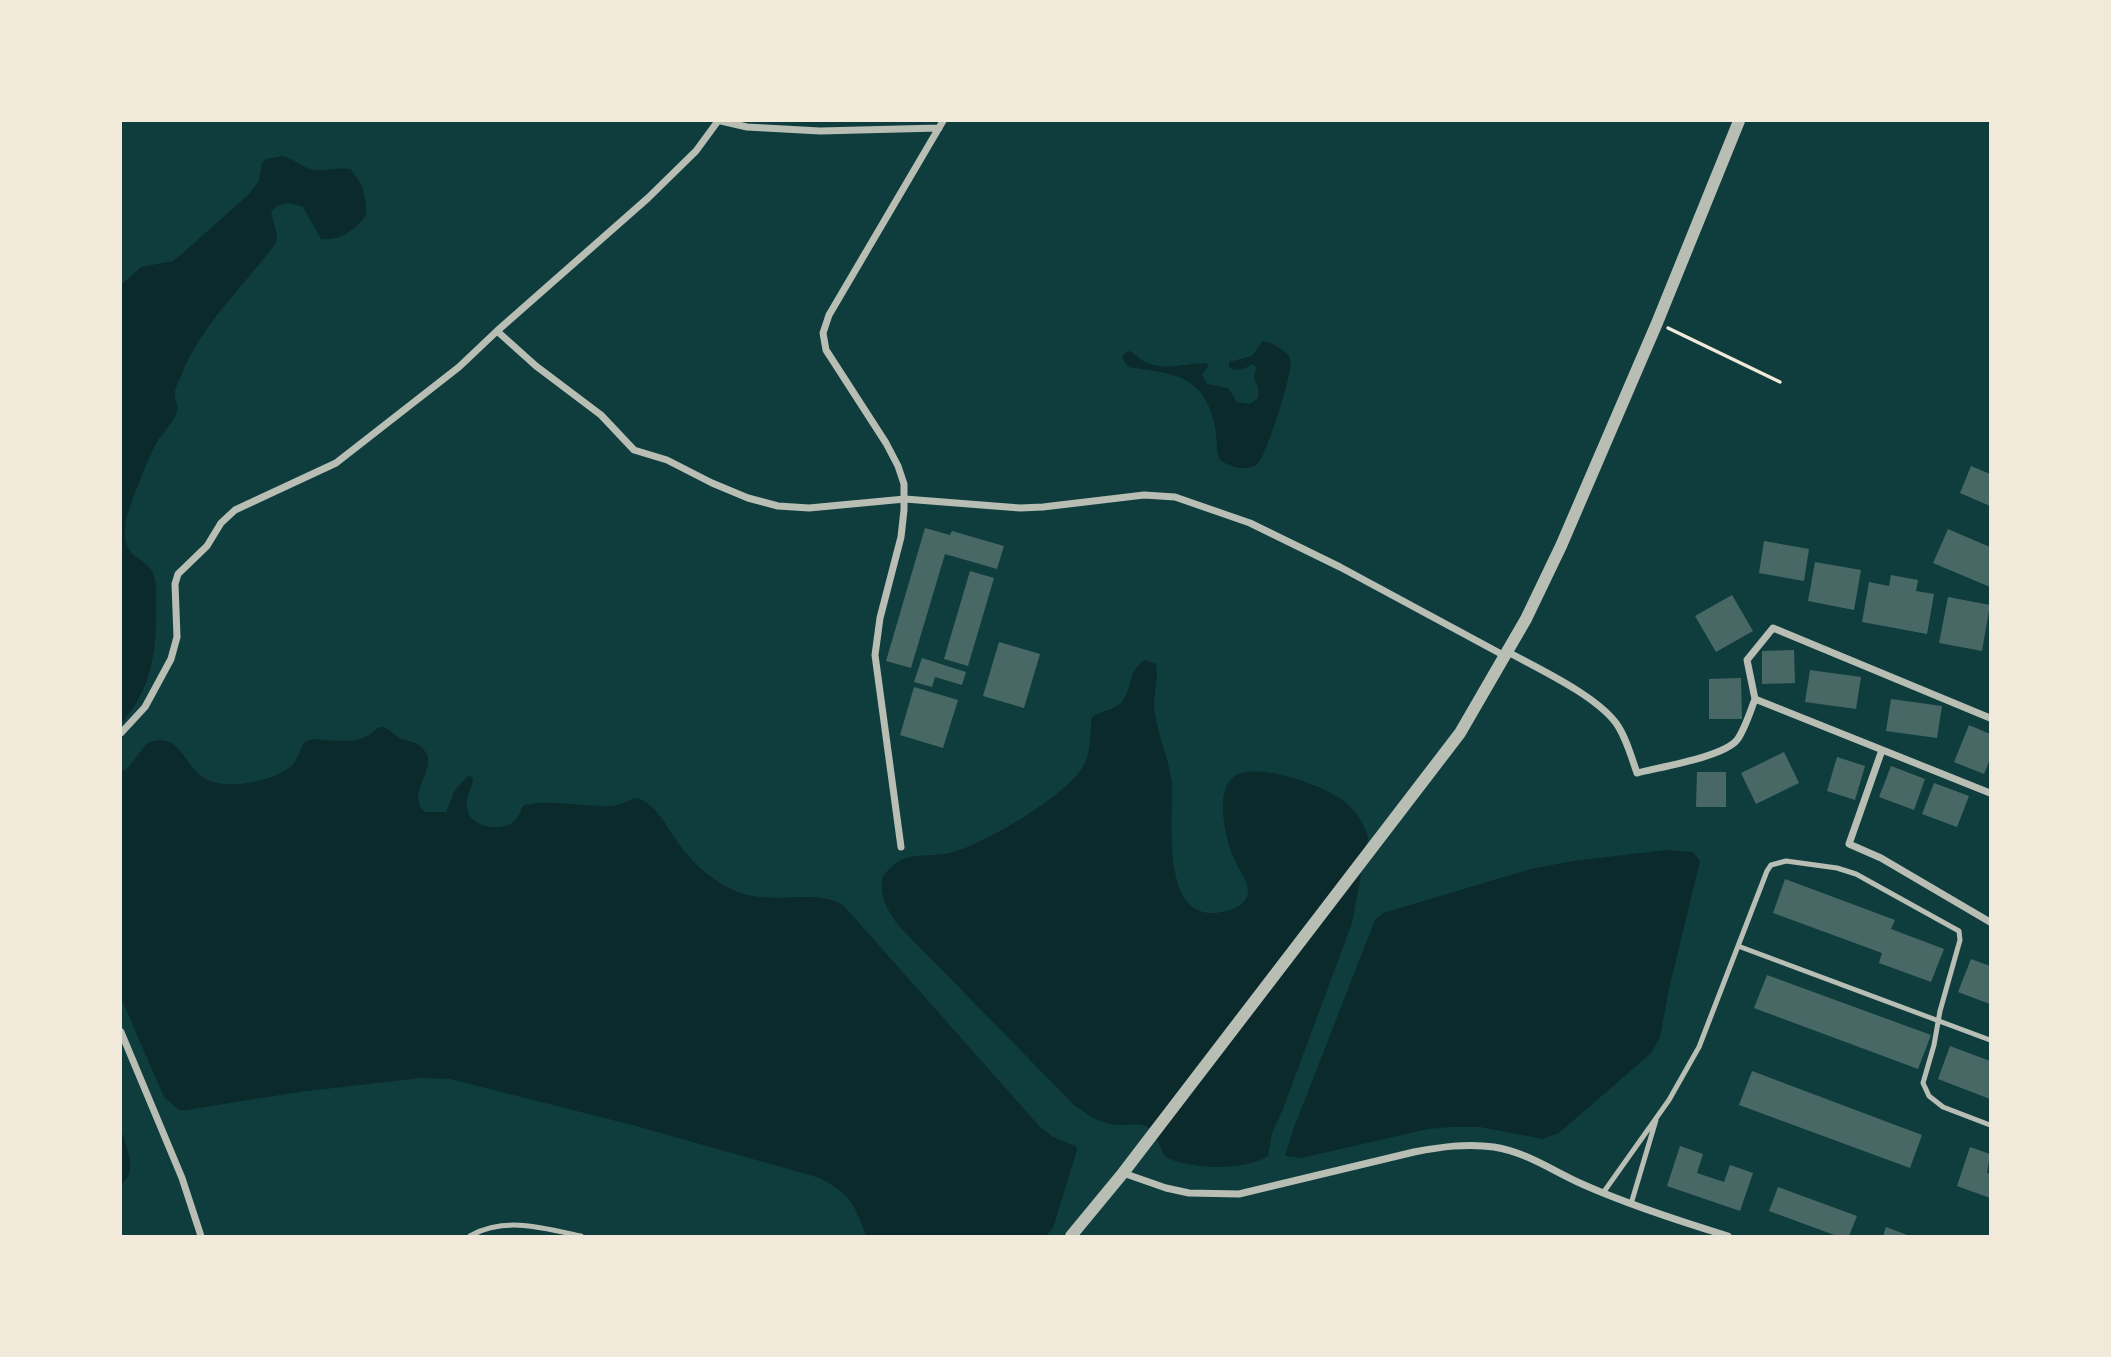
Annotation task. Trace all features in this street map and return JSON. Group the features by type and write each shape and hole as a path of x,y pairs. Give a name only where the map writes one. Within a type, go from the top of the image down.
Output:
{"street":[{"path":"121,733 145,707 171,659 177,637 175,584 178,574 207,546 221,523 235,510 336,463 459,367 648,198 696,151 720,121 747,127 820,131 941,124"},
{"path":"1071,1236 1138,1154 1460,733 1507,654 1561,546 1657,323 1739,121"},
{"path":"901,847 875,655 880,618 901,537 904,484 898,466 880,433 826,350 823,333 829,315 941,124"},
{"path":"497,331 536,366 601,415 634,450 667,460 748,498 794,508 905,499 1044,508 1144,495 1175,498 1250,523 1567,686 1607,714 1621,731 1637,773 1714,753 1730,746 1739,736 1755,699 1747,660 1773,628 1990,718"},
{"path":"1755,699 1990,793"},
{"path":"1882,750 1849,844 1881,858 1990,922"},
{"path":"121,1032 182,1178 201,1236"},
{"path":"1123,1173 1189,1193 1239,1194 1414,1152 1442,1147 1481,1146 1528,1157 1603,1193 1728,1236"}],"lane":[{"path":"1603,1193 1669,1100 1699,1047 1767,870 1771,865 1786,861 1814,863 1856,874 1959,931 1960,940 1924,1077 1926,1091 1943,1107 1990,1125"},
{"path":"1738,946 1990,1040"},
{"path":"1631,1204 1658,1114"},
{"path":"470,1236 484,1228 507,1224 545,1228 581,1236"}],"path":[{"path":"1657,323 1780,382"}],"water":[{"path":"283,156 315,170 350,169 363,190 366,215 347,233 335,238 321,239 303,207 286,204 274,208 271,212 277,235 276,243 211,323 189,358 176,389 178,407 175,415 153,449 126,521 125,534 129,549 153,573 156,621 154,653 146,683 140,697 121,723 121,285 141,267 173,261 249,194 259,181 262,163 266,159"},
{"path":"1263,341 1285,352 1290,358 1290,365 1279,410 1263,455 1255,465 1245,468 1219,459 1210,409 1195,386 1173,375 1128,367 1122,358 1129,351 1143,361 1158,366 1207,363 1208,367 1202,374 1207,384 1228,388 1237,402 1250,404 1258,398 1254,378 1256,367 1252,364 1235,370 1229,367 1229,362 1252,356"},
{"path":"1146,660 1156,664 1157,669 1154,706 1172,784 1173,860 1184,897 1195,909 1212,913 1223,912 1240,905 1247,896 1246,882 1228,842 1223,807 1226,787 1231,779 1241,773 1271,773 1322,789 1353,809 1368,837 1352,923 1272,1133 1268,1156 1246,1164 1216,1167 1174,1161 1164,1156 1158,1141 1146,1127 1103,1122 1074,1105 898,925 882,892 882,878 897,862 912,856 949,853 982,841 1023,818 1061,790 1084,765 1089,748 1092,717 1122,702 1136,668"},
{"path":"379,727 417,744 425,752 427,768 418,795 419,804 425,812 446,812 455,790 468,776 472,777 473,781 467,800 469,814 478,823 492,827 512,823 524,805 546,803 610,806 638,798 653,808 696,864 729,888 759,897 820,898 833,900 844,906 1040,1127 1053,1137 1076,1146 1053,1228 1046,1236 867,1236 851,1201 820,1178 636,1126 450,1079 421,1078 299,1092 179,1110 164,1097 121,998 121,772 128,768 147,743 159,740 175,745 206,779 226,784 251,782 285,770 293,764 306,741 356,740"},
{"path":"1666,850 1693,852 1700,861 1660,1037 1651,1053 1559,1133 1543,1139 1480,1127 1450,1127 1428,1129 1301,1158 1285,1156 1375,920 1383,913 1531,869"},
{"path":"121,1129 130,1166 121,1185"}],"building":[{"path":"1971,466 1990,474 1990,506 1960,493"},
{"path":"925,528 950,535 952,531 1004,546 997,569 945,554 911,668 886,661"},
{"path":"1948,529 1990,547 1990,587 1933,563"},
{"path":"1764,541 1809,549 1804,581 1759,573"},
{"path":"1815,562 1861,570 1854,610 1808,601"},
{"path":"970,571 994,578 968,666 944,659"},
{"path":"1891,575 1918,580 1916,591 1934,594 1927,634 1862,622 1869,582 1889,586"},
{"path":"1732,595 1753,631 1716,652 1695,616"},
{"path":"1948,597 1990,605 1982,651 1939,643"},
{"path":"999,642 1040,654 1024,708 983,696"},
{"path":"1794,650 1795,683 1762,684 1762,651"},
{"path":"922,658 966,672 962,685 935,677 932,687 914,682"},
{"path":"1810,670 1861,677 1856,709 1805,702"},
{"path":"1741,678 1742,719 1709,719 1709,679"},
{"path":"914,687 958,700 943,748 900,735"},
{"path":"1891,699 1942,706 1937,738 1886,731"},
{"path":"1969,725 1990,734 1990,759 1984,774 1954,762"},
{"path":"1784,752 1799,783 1756,804 1741,773"},
{"path":"1837,757 1865,766 1855,800 1827,791"},
{"path":"1891,766 1925,779 1914,810 1879,797"},
{"path":"1697,772 1726,772 1726,807 1696,807"},
{"path":"1934,783 1969,796 1957,827 1922,814"},
{"path":"1785,879 1895,920 1891,929 1944,949 1931,982 1879,963 1882,953 1773,913"},
{"path":"1971,959 1990,966 1990,1004 1958,992"},
{"path":"1767,975 1931,1035 1918,1069 1754,1008"},
{"path":"1950,1046 1990,1061 1990,1099 1938,1079"},
{"path":"1752,1071 1922,1135 1910,1168 1739,1105"},
{"path":"1680,1146 1703,1154 1697,1173 1724,1182 1730,1165 1753,1173 1740,1211 1667,1186"},
{"path":"1970,1147 1990,1154 1987,1173 1990,1174 1990,1198 1957,1186"},
{"path":"1778,1187 1857,1216 1849,1236 1837,1236 1769,1211"},
{"path":"1886,1227 1910,1236 1883,1236"}]}
